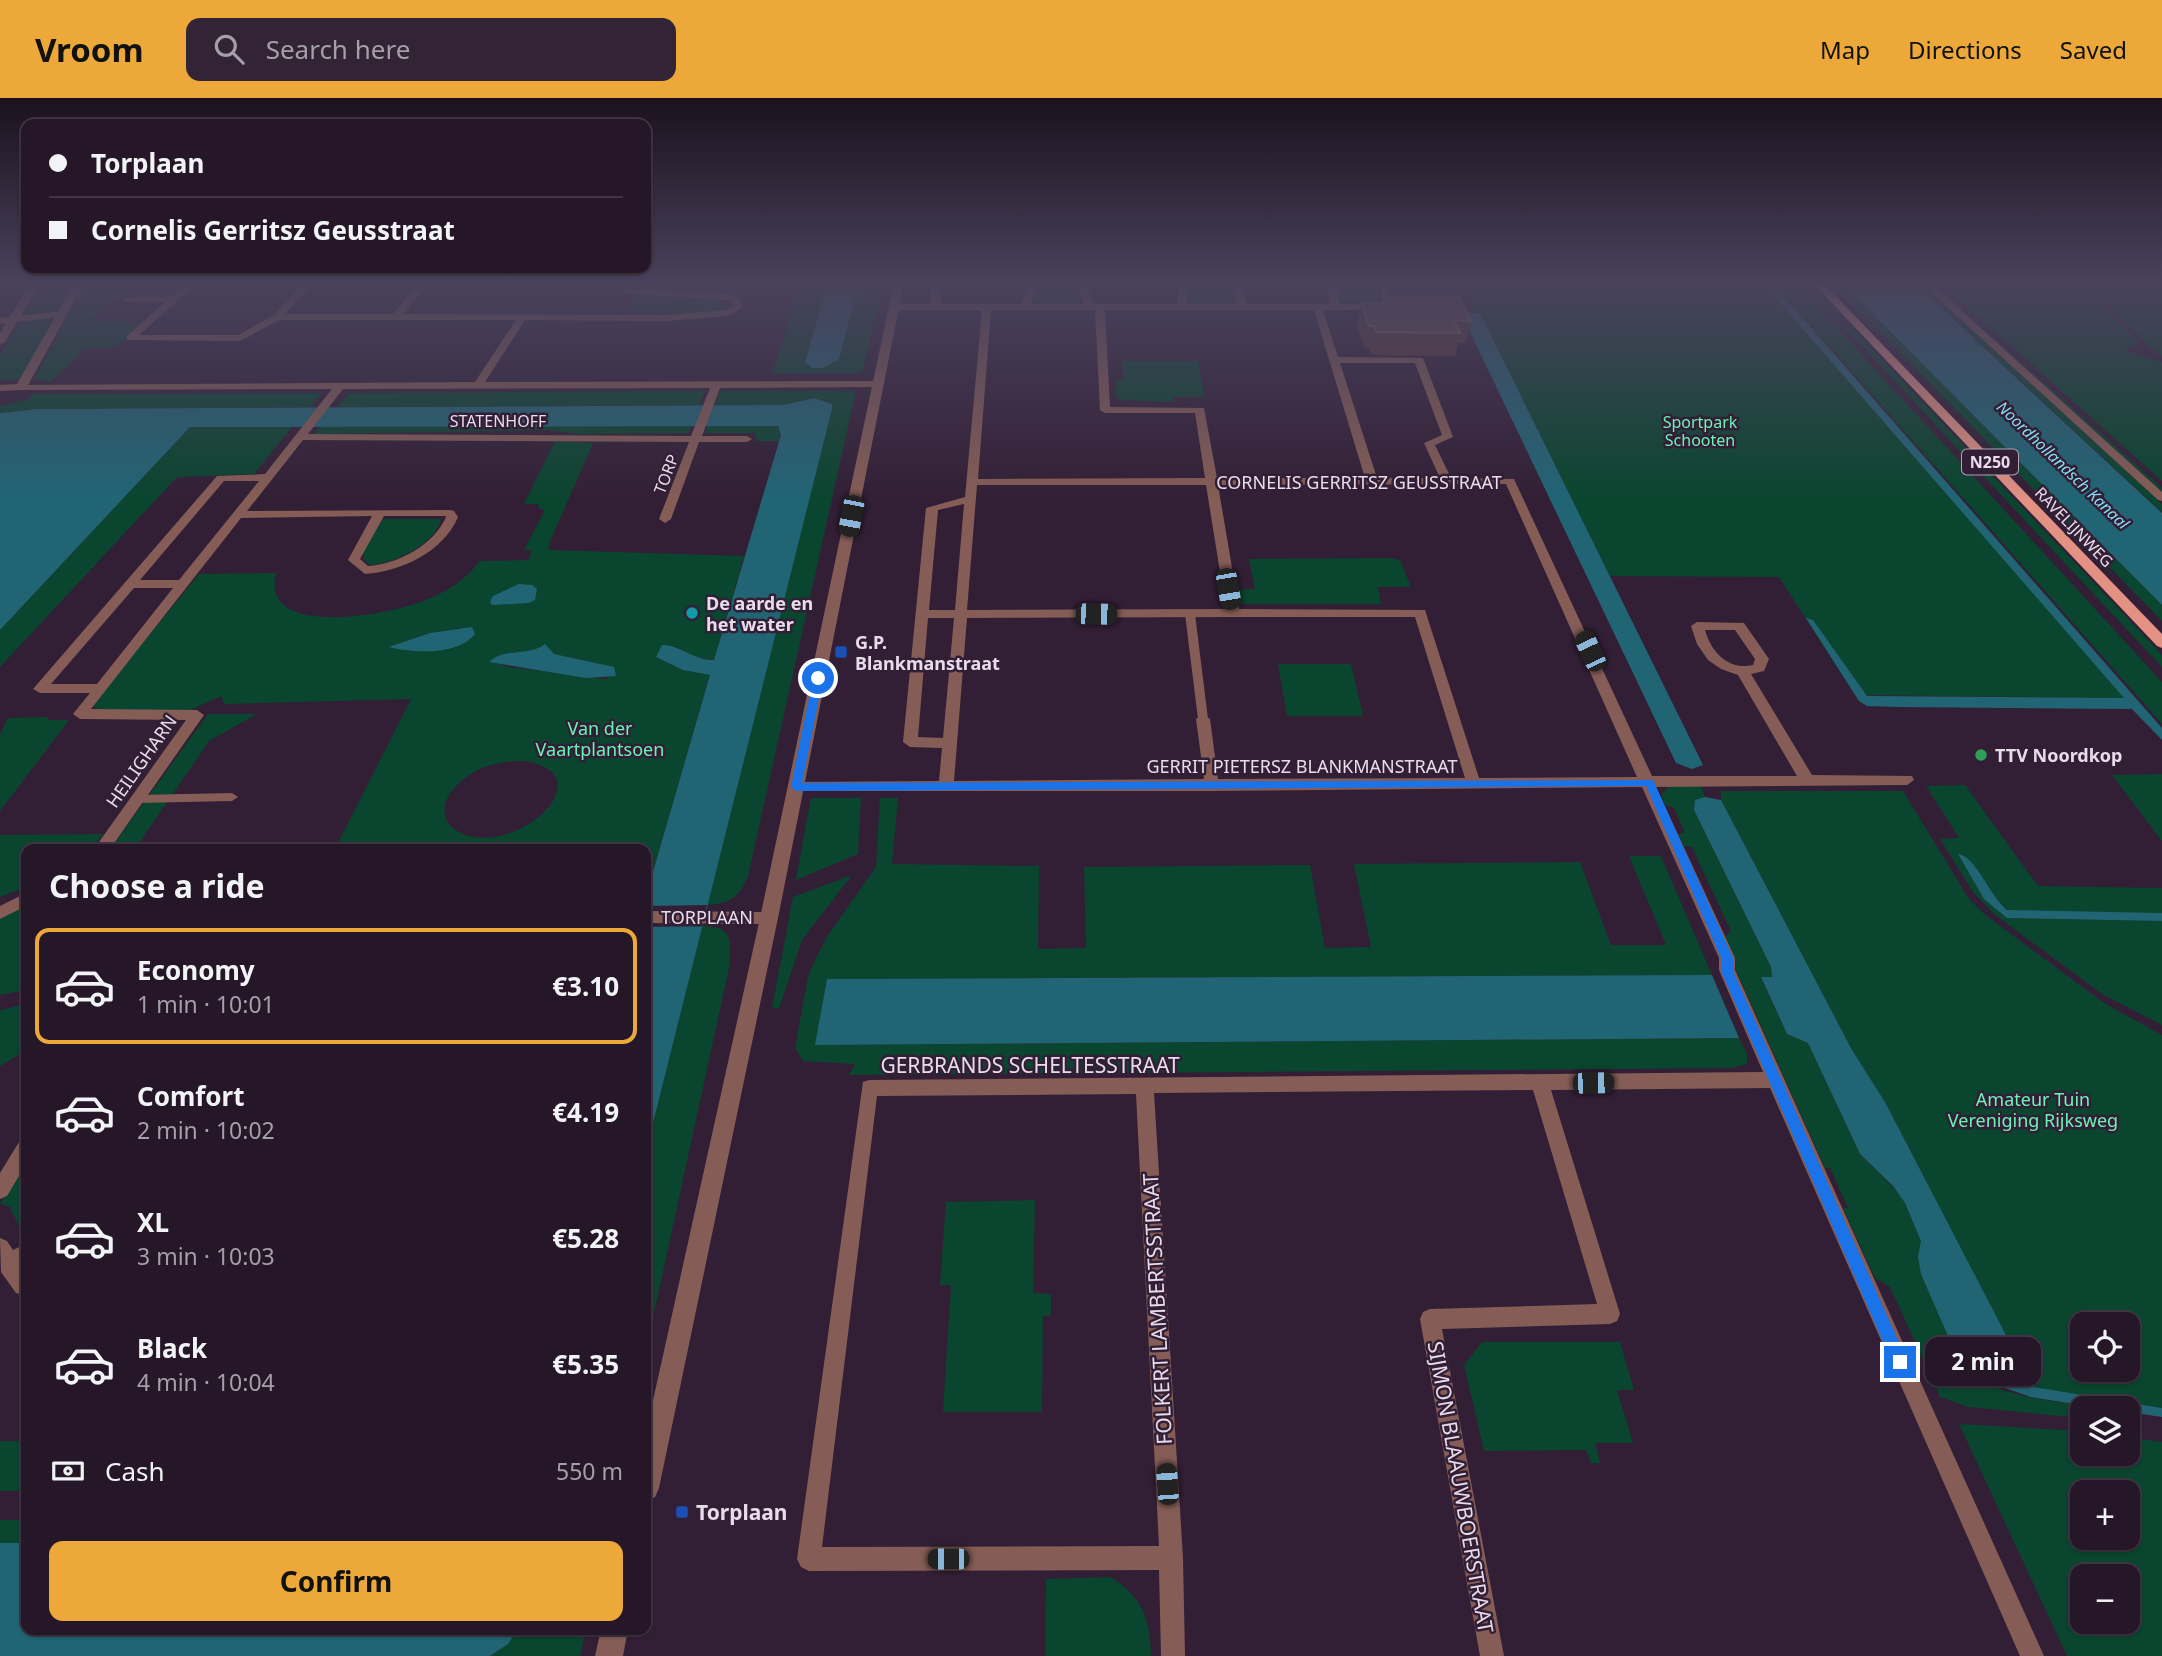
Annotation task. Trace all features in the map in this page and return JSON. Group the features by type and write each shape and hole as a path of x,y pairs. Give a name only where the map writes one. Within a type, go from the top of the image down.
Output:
{"main road":[{"name":"RAVELIJNWEG","path":"1886,355 2162,643"}],"street":[{"path":"20,387 39,355"},
{"path":"478,385 498,355"},
{"name":"TORPLAAN","path":"651,1465 769,918 883,355"},
{"path":"946,786 983,355"},
{"path":"1100,355 1105,410 1200,410 1233,614"},
{"path":"1333,355 1372,481"},
{"path":"2005,355 2162,498"},
{"path":"1335,360 1419,360 1448,437 1429,443 1447,481"},
{"name":"TORP","path":"666,519 716,384"},
{"path":"0,388 877,384"},
{"name":"HEILIGHARN","path":"106,844 197,715 80,714 341,385"},
{"name":"STATENHOFF","path":"302,434 696,439"},
{"name":"TORP","path":"696,439 747,439"},
{"path":"102,688 40,689 221,478 268,477"},
{"name":"CORNELIS GERRITSZ GEUSSTRAAT","path":"973,482 1510,481 1650,782 1777,1080 2032,1656"},
{"path":"949,743 910,743 932,508 971,499"},
{"path":"238,515 380,513 450,513 452,517 450,525 440,535 400,565 365,570 354,560 380,513"},
{"path":"130,584 184,584"},
{"path":"923,614 1420,613 1474,784"},
{"path":"1190,614 1212,786"},
{"path":"1743,672 1759,668 1762,659 1739,626 1697,626 1700,639 1712,658 1726,668 1743,672 1808,781"},
{"name":"GERRIT PIETERSZ BLANKMANSTRAAT","path":"796,787 1907,780"},
{"path":"137,799 232,797"},
{"path":"0,913 21,902"},
{"name":"TORPLAAN","path":"651,917 769,918"},
{"name":"GERBRANDS SCHELTESSTRAAT","path":"1171,1558 809,1559 869,1088 1145,1088 1777,1080"},
{"name":"SIJMON BLAAUWBOERSTRAAT","path":"1492,1656 1430,1319 1610,1314 1540,1083"},
{"name":"FOLKERT LAMBERTSSTRAAT","path":"1145,1088 1171,1558 1173,1656"},
{"path":"0,1190 21,1156"},
{"path":"4,1257 21,1283"},
{"path":"609,1656 614,1635"}],"green space":[{"path":"35,355 22,379 0,381 0,356"},
{"path":"47,355 80,355 50,382 34,379"},
{"path":"778,355 807,355 805,362 823,366 839,359 840,355 867,355 863,371 857,373 772,374"},
{"name":"Sportpark Schooten","path":"1498,355 1825,355 2125,698 1855,695 1779,577 1610,576"},
{"path":"1837,355 1862,355 2162,682 2162,724"},
{"path":"1870,355 1878,355 2135,626 2162,655 2162,667"},
{"path":"1902,355 1913,355 2162,605 2162,621"},
{"path":"1992,355 1999,355 2162,504 2162,512"},
{"path":"2011,355 2162,488 2162,492"},
{"path":"2021,355 2136,355 2162,362 2162,481"},
{"path":"1122,361 1198,361 1205,397 1173,397 1173,402 1122,400 1116,397 1116,380 1124,380"},
{"path":"705,391 699,405 337,407 349,393"},
{"path":"720,391 856,391 748,876 733,898 707,905 832,408 832,404 815,398 784,405 715,405"},
{"path":"322,393 310,407 36,409 0,413 0,406 28,399 34,394"},
{"path":"692,424 688,433 578,434 548,430 314,434 320,426"},
{"path":"708,424 771,424 781,429 780,441 755,441 756,433 705,433"},
{"path":"293,426 254,474 177,477 0,667 0,630 190,427"},
{"name":"Van der Vaartplantsoen","path":"555,441 593,443 549,544 549,550 744,556 714,660 693,657 675,646 656,657 683,670 710,675 651,879 651,844 338,844 411,699 224,704 221,696 184,713 104,711 94,707 93,704 199,574 276,573 276,594 288,608 308,615 333,617 388,611 443,592 462,579 480,561 528,560 532,550 524,550 545,510 538,508 539,504 524,504","holes":["461,628 471,639 421,649 390,647 430,633","543,647 554,654 613,667 607,679 503,666 513,652 531,652","524,761 547,768 557,781 556,795 546,810 529,824 508,834 485,838 463,834 451,827 447,822 445,809 450,793 458,784 468,776 495,764"]},
{"path":"383,519 441,519 431,537 412,551 390,561 370,565 363,558 364,548"},
{"path":"1249,559 1400,560 1411,587 1378,587 1381,604 1239,604 1236,590 1255,589"},
{"path":"1278,664 1351,664 1363,716 1287,716"},
{"path":"208,714 257,714 209,741 138,844 114,844"},
{"path":"47,717 49,720 69,720 0,811 0,734 8,718"},
{"path":"2162,774 2162,841 2112,775"},
{"path":"1965,785 2038,886 2162,888 2162,913 2013,912 2002,907 1958,854 1984,899 2007,918 2162,921 2162,1025 2102,994 1994,914 1973,892 1940,839 1959,838 1926,786"},
{"path":"1670,786 1701,786 1705,797 1695,800 1694,810 1771,967 1772,977 1761,978 1787,1034 1808,1043 1860,1154 1901,1195 1922,1241 1918,1257 1973,1377 2021,1395 2070,1404 2070,1417 1968,1407 1940,1397 1890,1287 1875,1278 1843,1208 1848,1208 1830,1168 1825,1168 1734,966 1736,962 1725,937 1731,931 1692,847 1684,846 1678,834 1685,833 1674,808 1664,804 1661,794"},
{"name":"Amateur Tuin Vereniging Rijksweg","path":"1721,791 1903,791 1969,899 1983,913 2104,1003 2162,1035 2162,1408 2140,1405 2140,1396 2085,1396 2033,1388 1885,1102 1852,1050 1721,800"},
{"path":"811,798 861,798 858,854 796,880"},
{"path":"880,798 898,798 892,864 1039,866 1038,949 1086,948 1084,867 1310,865 1325,948 1371,947 1354,864 1580,862 1611,945 1666,945 1629,856 1661,856 1712,975 827,979 816,1045 1739,1038 1747,1054 1747,1064 1732,1068 849,1075 855,1064 803,1061 795,1048 808,976 828,935 876,867"},
{"path":"103,834 95,844 21,844 21,889 0,897 0,835"},
{"path":"852,875 802,940 779,1008 772,1008 793,897"},
{"path":"21,908 21,991 0,995 0,919"},
{"path":"702,926 720,929 725,932 730,943 729,968 651,1327 651,1131"},
{"path":"21,1005 21,1053 0,1066 0,1010"},
{"path":"21,1169 21,1231 10,1207 0,1204"},
{"path":"1035,1200 1033,1293 1051,1294 1051,1315 1043,1316 1042,1412 943,1412 951,1285 940,1285 946,1202"},
{"path":"1482,1342 1620,1342 1634,1390 1617,1390 1633,1443 1595,1443 1600,1463 1591,1463 1586,1450 1484,1451 1464,1365"},
{"path":"1959,1424 2070,1430 2070,1466 2140,1466 2140,1439 2162,1442 2162,1656 2067,1656"},
{"path":"0,1441 21,1441 21,1491 0,1491"},
{"path":"0,1520 21,1520 21,1543 0,1543"},
{"path":"1110,1577 1130,1592 1142,1610 1149,1631 1151,1656 1045,1656 1046,1579"},
{"path":"514,1635 585,1635 580,1656 490,1656 508,1644"}],"water":[{"path":"807,355 840,355 839,359 823,368 812,368 805,362"},
{"path":"1481,355 1501,355 1703,765 1692,769 1676,763"},
{"path":"1825,355 1835,355 2162,728 2162,740 2132,709 1900,707 1867,706 1859,701 1806,618 1813,620 1867,696 2124,698"},
{"name":"Noordhollandsch Kanaal","path":"1913,355 1991,355 2162,513 2162,605"},
{"path":"814,398 832,404 832,409 651,1131 651,879 710,675 683,670 656,657 662,645 668,645 699,658 714,660 781,435 778,426 190,427 0,630 0,413 36,409 784,405"},
{"path":"519,584 532,585 537,589 535,600 529,603 492,605 490,602 493,596"},
{"path":"472,627 475,634 467,641 446,649 410,651 389,647 430,633"},
{"path":"545,644 554,654 614,667 616,676 586,678 489,662 495,657 531,650"},
{"path":"1705,797 1721,800 1852,1050 1885,1102 2033,1387 2088,1396 2070,1396 2070,1403 2031,1397 1973,1377 1958,1359 1921,1274 1918,1257 1921,1241 1905,1203 1894,1187 1860,1154 1808,1043 1787,1034 1761,977 1772,977 1771,967 1694,810 1695,800"},
{"path":"1958,854 1971,861 2007,910 2162,913 2162,921 2007,918 1984,899"},
{"path":"1712,975 1739,1038 815,1045 827,979"},
{"path":"2140,1404 2162,1408 2162,1417 2140,1414"},
{"path":"0,1543 21,1543 21,1635 514,1635 508,1644 490,1656 0,1656"}],"pier":[{"path":"707,905 702,926 651,927 651,906"}],"place":[{"name":"De aarde en het water","path":"692,613"},
{"name":"G.P. Blankmanstraat","path":"841,652"},
{"name":"TTV Noordkop","path":"1981,755"},
{"name":"Torplaan","path":"682,1512"}],"route":[{"path":"818,678 796,787 1650,782 1727,958 1727,971 1900,1362"}]}
